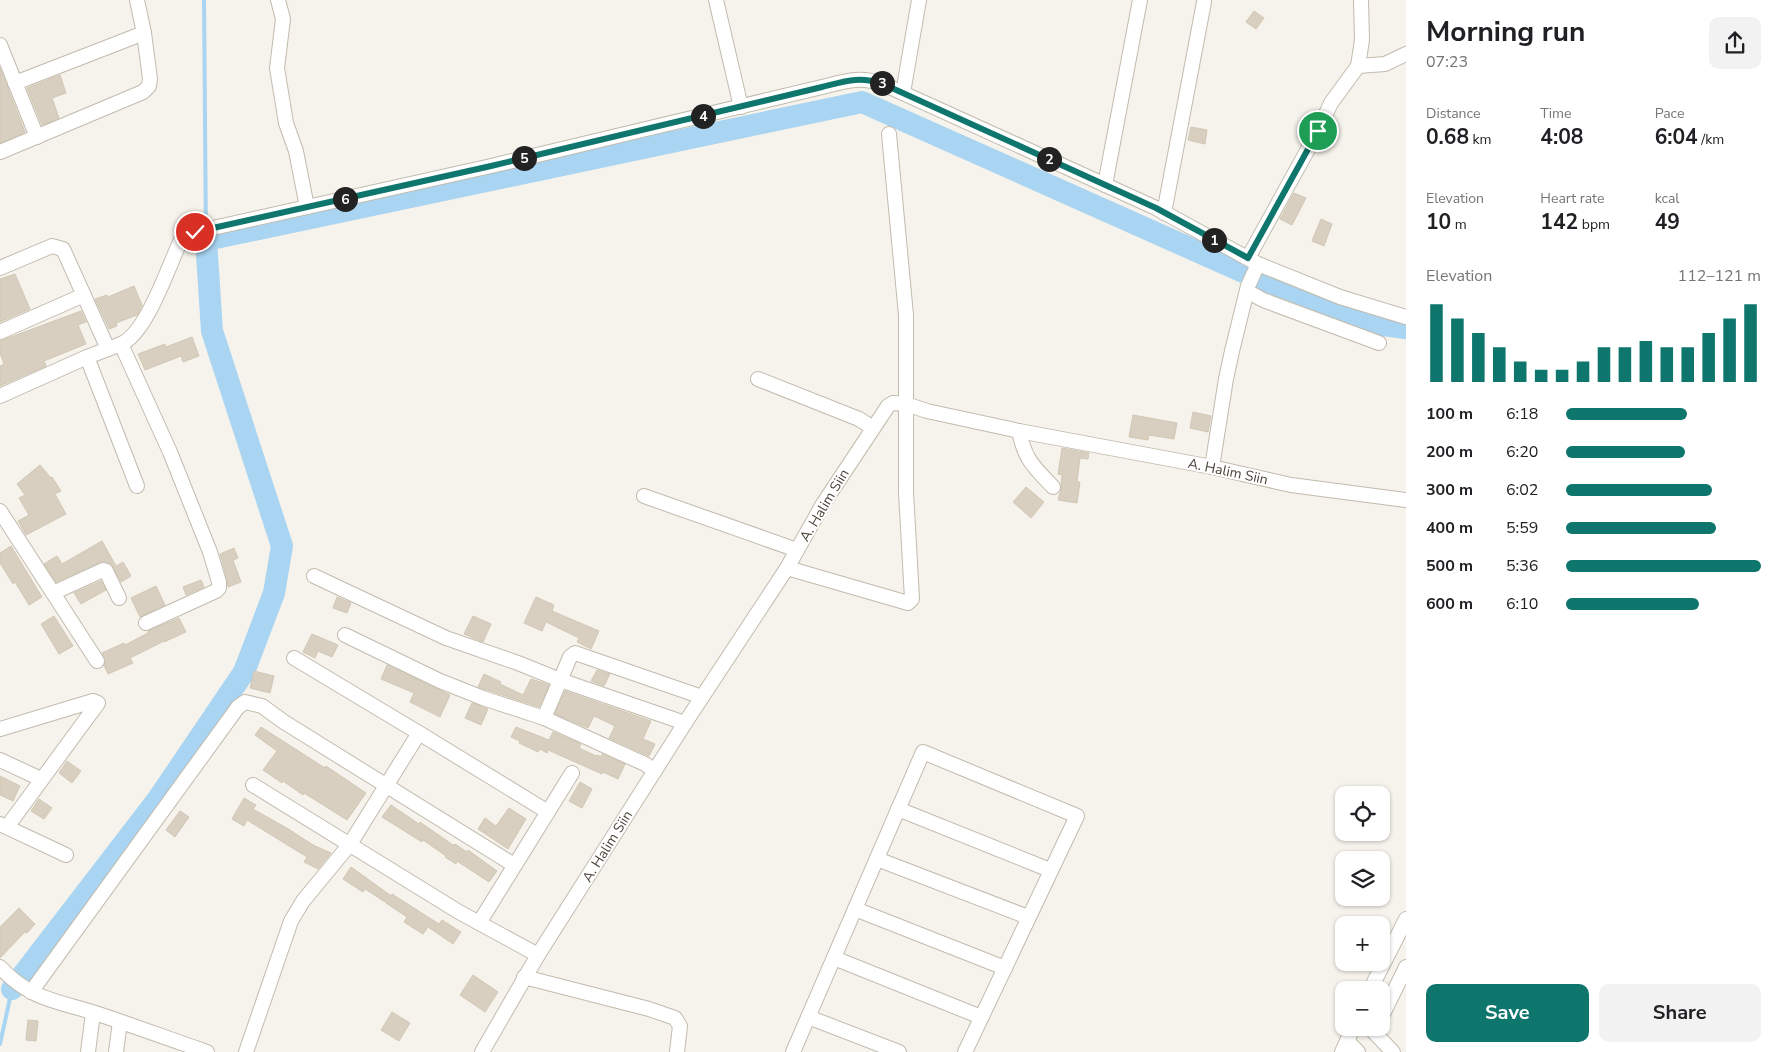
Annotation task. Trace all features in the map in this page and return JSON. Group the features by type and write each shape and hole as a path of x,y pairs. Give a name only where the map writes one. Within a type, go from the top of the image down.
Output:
{"street":[{"path":"0,152 145,91 150,82 144,33 137,0"},
{"path":"278,0 282,19 277,68 286,123 296,151 307,208"},
{"path":"716,0 741,107"},
{"path":"903,92 919,0"},
{"path":"1105,185 1140,0"},
{"path":"1212,467 1226,379 1253,265 1331,103 1358,66 1362,40 1361,0"},
{"path":"1164,213 1204,2"},
{"path":"15,83 144,33"},
{"path":"0,45 37,137"},
{"path":"1358,66 1385,64 1406,54"},
{"path":"0,396 114,347 132,337 153,302 181,240 195,232 307,208 859,78 903,92 1164,213 1253,265 1340,297 1406,316"},
{"path":"787,568 908,602 911,601 906,492 906,315 889,134"},
{"path":"0,268 52,246 58,246 63,249 84,295 170,452 210,552 219,582 216,591 146,623"},
{"path":"1248,288 1264,300 1379,343"},
{"path":"0,332 84,295"},
{"path":"86,358 137,486"},
{"path":"758,379 866,424"},
{"name":"A. Halim Siin","path":"482,1052 524,977 702,696 787,568 866,424 888,406 897,403 906,404 927,411 1019,431 1212,467 1291,485 1406,500"},
{"path":"1019,431 1028,460 1053,487"},
{"path":"644,496 796,550"},
{"path":"0,511 97,661"},
{"path":"53,593 103,570 106,571 119,598"},
{"path":"314,576 446,638 685,723"},
{"path":"346,635 440,681 483,698 544,718 655,770"},
{"path":"544,718 570,657 575,653 702,696"},
{"path":"294,658 548,812"},
{"path":"0,729 93,701 98,702 97,707 41,780 3,825 66,855"},
{"path":"30,991 238,707 245,702 262,706 284,722 514,865"},
{"path":"246,1052 291,921 303,901 350,844 419,733"},
{"path":"793,1052 923,752 1077,816 965,1052"},
{"path":"0,760 41,780"},
{"path":"479,923 572,774"},
{"path":"253,785 479,923 538,955"},
{"path":"898,809 1050,870"},
{"path":"877,859 1028,917"},
{"path":"855,909 1005,968"},
{"path":"1375,981 1406,919"},
{"path":"834,958 982,1017"},
{"path":"1390,1000 1406,967"},
{"path":"3,971 30,991 53,1002 93,1013 207,1052"},
{"path":"524,977 649,1009 675,1018 680,1026 677,1052"},
{"path":"88,1052 93,1013"},
{"path":"808,1017 898,1052"},
{"path":"116,1052 120,1022"},
{"path":"1379,1036 1393,1052"},
{"path":"1344,1047 1358,1052"}],"building":[{"path":"1254,11 1264,18 1256,29 1246,22"},
{"path":"0,68 25,132 0,143"},
{"path":"60,75 66,93 52,98 59,118 42,125 27,88"},
{"path":"1191,127 1207,130 1205,144 1188,140"},
{"path":"1294,193 1306,198 1292,225 1280,219"},
{"path":"1321,219 1332,224 1324,246 1312,241"},
{"path":"15,274 30,309 0,322 0,279"},
{"path":"134,286 142,305 140,310 137,315 116,323 117,326 109,329 95,299 107,295 108,297"},
{"path":"81,311 86,322 78,325 86,344 44,361 46,366 0,386 0,366 4,364 0,353 0,341"},
{"path":"192,337 199,356 183,362 181,356 145,370 138,354 165,344 166,347"},
{"path":"1193,412 1211,416 1208,432 1190,428"},
{"path":"1133,415 1177,423 1174,439 1149,435 1148,440 1129,437"},
{"path":"1062,448 1089,453 1088,459 1080,458 1077,482 1080,482 1077,503 1058,500 1061,489 1062,475 1058,474"},
{"path":"40,465 52,477 61,491 55,494 66,514 26,535 18,521 29,515 19,498 25,495 17,484"},
{"path":"1026,487 1044,502 1031,518 1013,502"},
{"path":"102,541 116,566 123,562 131,576 121,582 112,565 100,562 56,582 44,564 57,556 62,564"},
{"path":"11,546 42,597 29,605 15,582 13,584 0,563 0,553"},
{"path":"234,548 238,558 233,560 241,582 228,587 220,554"},
{"path":"201,580 204,587 186,595 183,587"},
{"path":"101,581 106,590 81,604 74,593"},
{"path":"156,586 165,605 140,617 131,598"},
{"path":"337,597 351,603 347,613 333,608"},
{"path":"536,597 554,605 552,611 599,631 591,649 577,642 579,638 546,622 542,631 524,623"},
{"path":"54,616 73,646 59,654 41,624"},
{"path":"473,616 491,624 483,642 464,634"},
{"path":"179,618 186,632 130,658 133,663 108,674 104,665 106,660 102,653 124,643 125,645 148,633 148,631"},
{"path":"312,634 338,645 332,657 318,651 315,658 303,652"},
{"path":"387,665 450,695 440,717 410,702 414,693 381,679"},
{"path":"597,670 610,674 604,686 591,681"},
{"path":"254,671 274,676 270,693 250,688"},
{"path":"484,674 523,695 531,679 549,685 539,707 478,687"},
{"path":"565,691 651,721 643,739 655,744 649,756 609,738 615,726 594,716 588,728 555,714"},
{"path":"472,703 488,709 481,725 465,718"},
{"path":"261,727 325,768 326,766 366,793 347,820 263,770 277,751 255,735"},
{"path":"516,727 549,740 553,732 581,744 579,748 596,756 601,757 602,754 625,764 618,779 603,772 602,774 548,750 547,753 540,749 538,752 519,743 520,741 511,737"},
{"path":"67,761 81,771 72,783 59,773"},
{"path":"0,776 20,786 13,801 0,795"},
{"path":"580,782 592,789 582,808 569,801"},
{"path":"244,798 256,805 253,809 313,845 331,853 318,869 304,862 307,857 247,820 244,826 232,819"},
{"path":"39,799 52,808 44,819 31,811"},
{"path":"391,805 453,845 455,844 467,852 468,850 497,871 489,882 457,861 456,864 423,840 422,842 382,817"},
{"path":"509,808 526,819 508,849 478,829 485,818 496,826"},
{"path":"180,811 189,817 175,837 166,830"},
{"path":"351,867 390,895 385,902 365,889 363,892 343,879"},
{"path":"392,894 439,924 442,920 461,932 453,944 428,927 423,934 404,922 407,917 386,903"},
{"path":"19,908 35,924 0,958 0,927"},
{"path":"473,975 498,992 485,1012 460,995"},
{"path":"392,1012 410,1023 399,1041 381,1030"},
{"path":"28,1020 38,1021 36,1041 26,1040"}],"waterway":[{"path":"204,0 206,240"},
{"path":"12,989 158,799 244,672 274,593 282,546 212,331 206,240 862,102 1250,275 1383,325 1406,328"},
{"path":"0,1044 12,989"}],"route":[{"path":"195,232 491,166 859,78 883,84 903,92 1075,170 1118,192 1156,208 1248,258 1318,131"}]}
